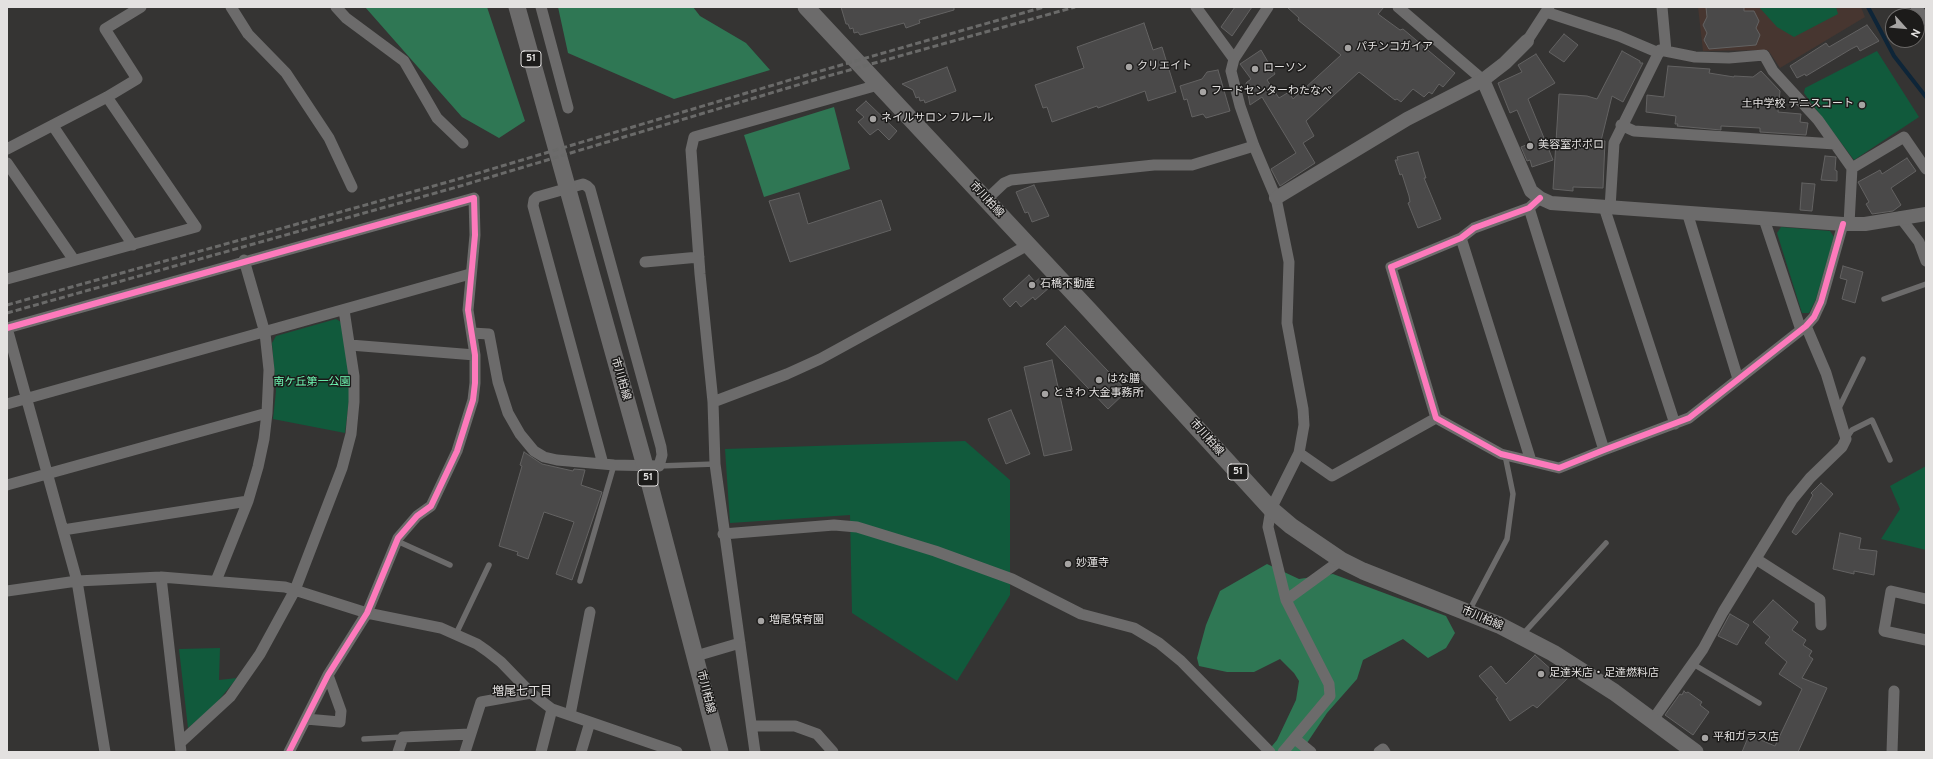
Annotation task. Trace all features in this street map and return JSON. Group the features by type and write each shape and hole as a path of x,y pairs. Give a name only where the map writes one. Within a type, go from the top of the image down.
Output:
{"main road":[{"name":"市川柏線","path":"517,7 572,204 652,466 720,752"},
{"name":"市川柏線","path":"806,7 1271,509 1304,536 1341,560 1363,571 1468,612 1522,636 1582,670 1695,752"}],"street":[{"path":"7,149 107,97 137,79 105,29 141,7"},
{"path":"231,7 248,34 286,73 329,138 352,187"},
{"path":"336,7 346,18 404,61 437,118 463,143"},
{"path":"541,7 568,108"},
{"path":"1196,7 1234,59"},
{"path":"1268,7 1234,59 1231,71 1240,106 1254,146 1276,198 1289,262 1287,323 1303,409 1304,426 1298,453 1271,509 1268,527 1286,600 1329,684 1330,696 1283,752"},
{"path":"1398,7 1483,80 1531,191 1540,198 1551,203 1846,224 1865,224 1900,217 1926,214"},
{"path":"1662,7 1662,52 1621,125 1614,142 1607,207 1675,424"},
{"path":"1916,7 1926,20"},
{"path":"1276,198 1407,119 1483,80 1505,63 1527,42 1548,10 1662,52 1695,57 1728,58 1764,55 1774,71 1813,114 1852,168 1846,224 1821,302 1814,317 1804,328 1689,418 1559,468 1505,455 1436,418 1392,267 1461,238 1474,228 1529,208 1540,198"},
{"path":"755,752 723,534 715,464 713,402 699,257 691,150 694,137 873,81"},
{"path":"9,274 134,245 196,227 107,97"},
{"path":"1621,125 1634,131 1835,144"},
{"path":"53,126 134,245"},
{"path":"1852,168 1904,137 1926,169"},
{"path":"986,200 1004,183 1011,180 1154,165 1192,165 1254,146"},
{"path":"7,163 74,260"},
{"path":"472,333 489,334 498,382 508,413 520,434 534,451 544,457 557,460 609,465 652,466 662,455 661,446 590,189 583,184 537,197 534,200 533,206 609,465"},
{"path":"105,752 77,581 7,328 244,260 474,198 475,235 470,274 468,310 475,355 473,400 457,451 430,506 417,516 397,541 367,613 328,675 289,752"},
{"path":"1529,208 1604,450"},
{"path":"1686,212 1738,379"},
{"path":"1900,217 1920,242 1926,261"},
{"path":"1652,720 1693,664 1792,500 1810,478 1842,447 1846,439 1826,373 1804,328 1764,219"},
{"path":"1461,238 1531,461"},
{"path":"713,402 787,374 820,359 1028,246"},
{"path":"645,262 699,257"},
{"path":"216,581 248,501 258,467 264,439 267,413 269,370 265,332 244,260"},
{"path":"7,404 470,274"},
{"path":"181,748 234,692 260,654 295,590 342,468 351,434 354,402 354,376 344,310"},
{"path":"350,345 475,355"},
{"path":"7,485 267,413"},
{"path":"1298,453 1332,476 1436,418"},
{"path":"63,530 248,501"},
{"path":"723,534 834,525 857,527 935,551 1012,579 1081,614 1134,628 1159,643 1181,661 1270,752"},
{"path":"1756,559 1820,600 1821,625"},
{"path":"1286,600 1341,560"},
{"path":"161,577 181,748"},
{"path":"7,591 77,581 161,577 285,587 367,613 441,628 456,634 477,644 502,662 531,693 552,709 677,752"},
{"path":"1926,599 1891,591 1884,631 1926,640"},
{"path":"570,715 590,612"},
{"path":"696,656 740,643"},
{"path":"306,719 340,722 341,711 328,675"},
{"path":"1892,752 1894,691"},
{"path":"465,752 480,702 531,693"},
{"path":"541,752 552,709"},
{"path":"582,752 590,722"},
{"path":"752,726 795,726 817,734 833,752"},
{"path":"398,752 403,737 470,734"},
{"path":"1295,739 1311,752"},
{"path":"1379,752 1383,750 1385,752"}],"lane":[{"path":"1884,298 1926,284"},
{"path":"1837,412 1863,359"},
{"path":"1846,439 1852,430 1872,420 1890,460"},
{"path":"1468,612 1507,539 1513,494 1505,455"},
{"path":"652,466 715,464"},
{"path":"580,581 609,465"},
{"path":"397,541 450,566"},
{"path":"1522,636 1606,543"},
{"path":"456,634 489,565"},
{"path":"1693,664 1759,703"},
{"path":"364,739 403,737"}],"shaded area":[{"path":"1698,7 1861,7 1865,17 1780,68 1768,50 1703,51"}],"green space":[{"path":"365,7 487,7 525,121 499,138 462,117"},
{"path":"558,7 693,7 700,16 746,43 770,70 674,99 568,53"},
{"path":"1759,7 1836,7 1838,14 1794,37 1777,27"},
{"name":"土中学校 テニスコート","path":"1877,51 1919,117 1854,160 1804,93 1805,88"},
{"path":"834,107 850,169 764,197 744,135"},
{"path":"1781,227 1830,231 1834,237 1816,299 1809,313 1802,313 1777,233"},
{"name":"南ケ丘第一公園","path":"336,319 341,322 349,374 349,401 345,433 273,419 276,391 272,343 276,336"},
{"path":"965,441 1010,480 1010,595 957,681 852,613 850,515 730,523 725,449"},
{"path":"1926,466 1926,550 1881,539 1900,509 1890,486"},
{"path":"1267,564 1299,579 1333,574 1446,616 1455,633 1446,648 1428,658 1403,639 1363,660 1357,679 1327,713 1301,752 1267,752 1277,740 1296,700 1299,681 1294,673 1280,659 1254,672 1227,672 1199,666 1197,658 1206,625 1220,591"},
{"path":"220,648 219,680 237,678 214,706 188,728 179,649"}],"building":[{"path":"841,7 954,7 954,10 919,20 920,23 906,28 904,23 860,35 858,32 854,33 853,28 850,29 848,24 846,24"},
{"path":"1235,7 1252,7 1232,36 1221,27"},
{"path":"1287,7 1384,7 1378,14 1400,30 1403,29 1455,73 1443,87 1439,84 1432,94 1429,92 1424,97 1413,89 1401,102 1397,99 1395,100 1359,72 1306,121 1314,136 1303,143 1315,163 1280,186 1271,169 1296,153 1262,97 1250,105 1246,83 1251,79 1240,64 1261,50 1275,74 1267,80 1279,98 1289,92 1293,99 1341,55 1298,20 1299,18"},
{"path":"1706,7 1744,7 1744,11 1754,11 1759,21 1756,28 1760,35 1756,45 1709,49 1704,40 1707,33 1703,25 1707,17"},
{"path":"1144,23 1153,50 1162,47 1176,92 1148,101 1145,91 1098,108 1097,106 1052,122 1047,107 1043,108 1035,85 1084,68 1077,47"},
{"path":"1867,25 1879,41 1860,51 1857,46 1806,76 1805,74 1797,78 1790,66 1826,43 1829,47"},
{"path":"1564,34 1578,45 1564,62 1549,52"},
{"path":"1622,51 1640,61 1640,63 1643,63 1623,102 1612,96 1601,141 1605,141 1603,188 1573,187 1573,191 1553,189 1559,94 1587,96 1597,99"},
{"path":"1536,54 1555,83 1528,99 1553,160 1532,167 1530,160 1527,161 1521,147 1531,143 1517,110 1510,113 1498,83 1522,72 1518,65"},
{"path":"1668,66 1710,69 1709,73 1734,77 1753,77 1761,71 1780,91 1778,112 1801,114 1800,122 1808,123 1806,135 1760,132 1760,128 1721,126 1721,130 1677,126 1678,124 1675,124 1676,116 1646,112 1647,95 1664,97"},
{"path":"947,67 956,91 925,103 924,100 920,101 919,97 916,98 913,90 902,84"},
{"path":"1218,70 1230,111 1206,118 1203,114 1192,117 1187,99 1184,100 1180,86 1202,79 1207,72"},
{"name":"ネイルサロン フルール","path":"866,101 897,131 889,140 878,129 870,135 858,122 864,117 856,110"},
{"path":"1418,152 1426,178 1424,178 1441,219 1418,228 1408,203 1410,202 1409,196 1402,174 1400,175 1395,160 1398,160 1397,157"},
{"path":"1825,156 1836,157 1835,170 1837,171 1837,181 1821,180"},
{"path":"1907,158 1916,171 1891,188 1901,205 1893,211 1872,214 1866,204 1869,202 1858,182 1880,170 1882,174"},
{"path":"1802,183 1815,184 1812,211 1800,210"},
{"path":"1034,185 1049,216 1032,222 1028,212 1025,213 1016,192"},
{"path":"799,193 808,224 881,200 891,230 790,262 769,201"},
{"path":"1843,266 1863,272 1855,303 1842,299 1847,280 1840,278"},
{"path":"1029,275 1035,282 1041,277 1050,287 1035,300 1033,297 1021,307 1016,301 1010,307 1003,299"},
{"path":"1065,326 1127,391 1108,409 1046,344"},
{"name":"ときわ 大金事務所","path":"1052,360 1072,450 1044,456 1024,367"},
{"path":"1011,410 1030,454 1006,464 988,419"},
{"path":"524,452 542,464 573,471 574,469 585,470 581,485 602,492 572,580 556,574 574,522 544,512 528,559 517,555 518,552 499,546 522,466 520,465"},
{"path":"1821,483 1833,494 1796,535 1792,532 1813,495 1811,493"},
{"path":"1840,533 1861,538 1859,549 1877,551 1874,575 1854,571 1854,574 1833,569"},
{"path":"1773,600 1798,622 1792,630 1806,640 1803,645 1812,651 1809,656 1813,659 1802,678 1827,688 1798,752 1742,752 1749,735 1775,746 1802,689 1779,674 1787,662 1765,643 1770,637 1753,622"},
{"path":"1730,614 1749,625 1737,645 1718,636"},
{"path":"1535,655 1554,672 1558,668 1569,677 1537,708 1533,705 1510,721 1496,699 1498,698 1479,676 1491,666 1506,684"},
{"path":"1684,691 1686,693 1688,692 1702,702 1700,705 1709,712 1693,735 1665,715 1680,694 1682,695"}],"waterway":[{"path":"1868,7 1894,56 1926,97"}],"railway":[{"path":"7,305 455,180 817,72 1044,7"},
{"path":"7,313 457,187 821,78 1075,7"}],"cycle path":[{"path":"7,328 474,198 475,235 468,310 475,355 475,383 473,400 457,451 431,506 417,516 398,538 367,613 328,675 289,752"},
{"path":"1540,198 1529,208 1474,228 1461,238 1391,267 1436,418 1501,454 1559,468 1689,418 1806,326 1814,317 1821,302 1843,224"}],"place":[{"name":"パチンコガイア","path":"1348,48"},
{"name":"クリエイト","path":"1129,67"},
{"name":"ローソン","path":"1255,69"},
{"name":"フードセンターわたなべ","path":"1203,92"},
{"name":"土中学校 テニスコート","path":"1862,105"},
{"name":"ネイルサロン フルール","path":"873,119"},
{"name":"美容室ポポロ","path":"1530,146"},
{"name":"石橋不動産","path":"1032,285"},
{"name":"はな膳","path":"1099,380"},
{"name":"ときわ 大金事務所","path":"1045,394"},
{"name":"妙蓮寺","path":"1068,564"},
{"name":"増尾保育園","path":"761,621"},
{"name":"足達米店・足達燃料店","path":"1541,674"},
{"name":"平和ガラス店","path":"1705,738"}],"district":[{"name":"増尾七丁目","path":"522,693"}]}
